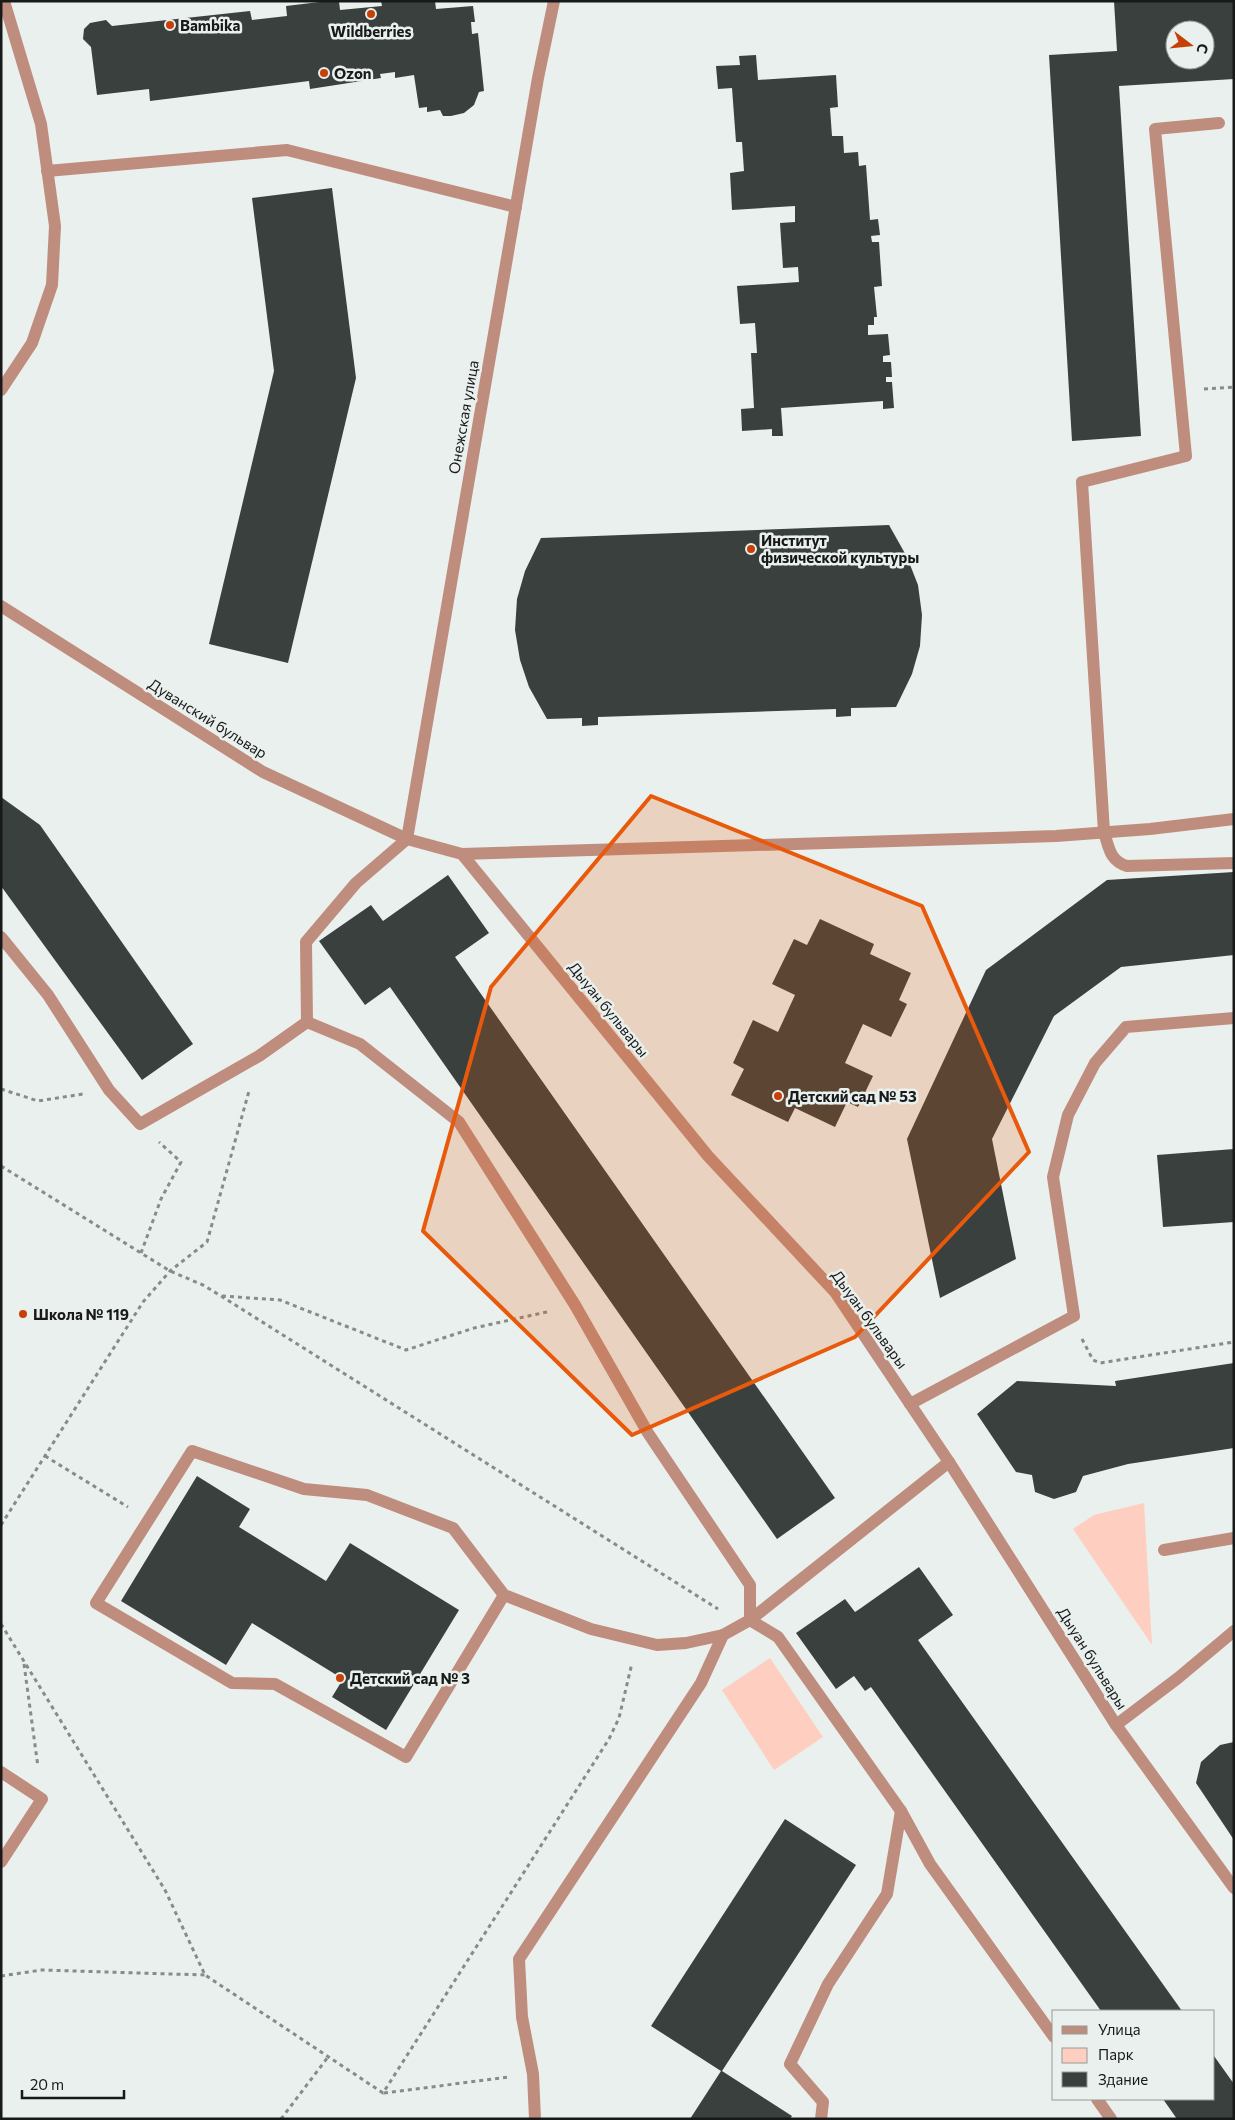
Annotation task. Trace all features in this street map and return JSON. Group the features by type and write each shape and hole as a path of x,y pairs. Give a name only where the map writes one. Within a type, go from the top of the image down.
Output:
{"street":[{"path":"1,390 32,343 52,285 55,226 41,124 4,1"},
{"name":"Онежская улица","path":"407,839 538,78 554,1"},
{"path":"1219,123 1155,129 1186,456 1082,482 1104,832 1112,856 1119,863 1128,866 1234,862"},
{"path":"47,171 287,150 516,207"},
{"name":"Дуванский бульвар","path":"1,606 263,772 407,839"},
{"path":"307,1022 306,942 356,883 407,839 462,854 1104,832 1234,820"},
{"name":"Дыуан бульвары","path":"462,854 708,1156 835,1292 949,1462 1116,1725 1233,1886"},
{"path":"1,937 48,995 109,1090 140,1124 259,1056 307,1022"},
{"path":"910,1404 1074,1316 1053,1177 1068,1115 1095,1063 1126,1027 1234,1018"},
{"path":"307,1022 360,1044 459,1122 575,1305 648,1433 750,1585 746,1622"},
{"path":"504,1595 406,1757 275,1684 232,1683 96,1604 192,1451 304,1489 367,1495 453,1528 504,1595 591,1628 657,1645 686,1643 723,1635 746,1622 949,1462"},
{"path":"1164,1550 1234,1538"},
{"path":"746,1622 778,1637 900,1811 930,1864 1052,2034"},
{"path":"1116,1725 1178,1678 1234,1631"},
{"path":"535,2119 533,2074 522,2018 519,1959 701,1683 723,1635"},
{"path":"1,1772 42,1799 1,1862"},
{"path":"821,2119 823,2102 790,2064 828,1984 887,1894 900,1811"},
{"path":"1098,2100 1112,2119"}],"path":[{"path":"1180,391 1234,387"},
{"path":"1,1525 143,1302 170,1271 207,1242 259,1056"},
{"path":"1,1089 38,1101 109,1090"},
{"path":"140,1124 181,1162 161,1199 142,1254"},
{"path":"1,1166 170,1271 203,1285 221,1296 746,1622"},
{"path":"221,1296 280,1300 406,1350 474,1328 575,1305"},
{"path":"1074,1316 1087,1351 1092,1360 1100,1363 1234,1342"},
{"path":"45,1456 148,1519"},
{"path":"1,1624 165,1890 205,1975 383,2093 533,2074"},
{"path":"383,2093 609,1739 619,1718 638,1640"},
{"path":"24,1661 42,1799"},
{"path":"1,1976 42,1970 205,1975"},
{"path":"281,2119 328,2057"}],"highlighted area":[{"path":"651,796 922,906 1029,1152 855,1337 632,1435 423,1231 491,987"}],"green space":[{"path":"1144,1503 1152,1645 1073,1529 1094,1515"},
{"path":"770,1658 823,1737 774,1770 722,1690"}],"building":[{"path":"339,1 340,10 382,6 381,1 435,1 436,9 473,6 475,22 471,22 472,34 478,33 484,91 479,92 474,105 464,113 451,116 443,116 440,110 427,112 427,107 419,108 414,75 395,78 395,72 380,74 381,78 310,89 309,81 150,101 149,89 97,95 91,47 83,39 84,29 90,23 106,20 112,26 250,11 252,20 287,16 286,6"},
{"path":"1114,1 1234,1 1234,79 1119,86 1141,436 1072,441 1049,55 1117,51"},
{"path":"756,55 758,80 836,75 838,107 830,108 832,136 843,136 844,153 858,152 859,166 866,165 870,220 878,219 880,235 871,236 872,242 879,242 882,286 874,287 877,317 874,317 874,325 868,325 868,335 888,334 890,355 883,356 883,362 891,362 892,377 886,377 886,382 892,382 894,408 883,409 883,401 781,408 783,436 772,436 772,429 742,431 741,409 754,408 751,353 757,353 755,323 740,324 737,286 799,282 798,267 783,268 780,223 795,222 795,206 732,210 730,173 744,171 742,142 736,142 732,88 718,89 716,66 740,65 739,56"},
{"path":"332,188 356,378 288,663 209,644 274,371 252,198"},
{"path":"889,525 907,557 918,585 922,615 920,646 912,674 896,707 851,708 851,716 836,717 836,709 598,717 598,725 582,726 582,718 547,719 529,687 520,660 515,630 517,599 525,571 541,538"},
{"path":"1,797 40,825 193,1044 142,1080 1,886"},
{"path":"1234,872 1234,955 1121,967 1054,1016 992,1139 1016,1259 940,1298 907,1139 986,970 1107,880"},
{"path":"448,875 489,933 455,957 835,1498 777,1539 390,987 365,1005 319,941 371,905 383,921"},
{"path":"820,919 874,944 870,954 911,973 899,1000 907,1004 891,1037 863,1024 845,1063 873,1076 858,1107 847,1102 835,1127 795,1108 788,1122 731,1095 744,1069 733,1063 753,1020 778,1032 795,995 772,984 794,939 807,945"},
{"path":"1234,1149 1234,1222 1163,1227 1157,1155"},
{"path":"1234,1363 1234,1448 1128,1464 1083,1476 1076,1492 1054,1499 1035,1492 1032,1475 1016,1472 977,1414 1017,1381 1116,1386 1115,1381"},
{"path":"197,1476 250,1509 239,1527 326,1581 350,1543 459,1610 386,1730 332,1697 343,1679 252,1623 226,1665 121,1601"},
{"path":"919,1567 953,1615 918,1640 1181,2010 1100,2010 871,1687 865,1691 854,1676 836,1689 796,1633 845,1599 855,1612"},
{"path":"1234,1742 1234,1840 1196,1783 1201,1762 1220,1745"},
{"path":"785,1819 856,1865 722,2071 792,2116 790,2119 690,2119 721,2071 651,2026"},
{"path":"1215,2057 1234,2084 1234,2119 1177,2119 1164,2100 1215,2100"}],"place":[{"name":"Wildberries","path":"371,14"},
{"name":"Bambika","path":"170,25"},
{"name":"Ozon","path":"324,73"},
{"name":"Институт физической культуры","path":"751,549"},
{"name":"Детский сад № 53","path":"778,1096"},
{"name":"Школа № 119","path":"23,1314"},
{"name":"Детский сад № 3","path":"340,1678"}]}
